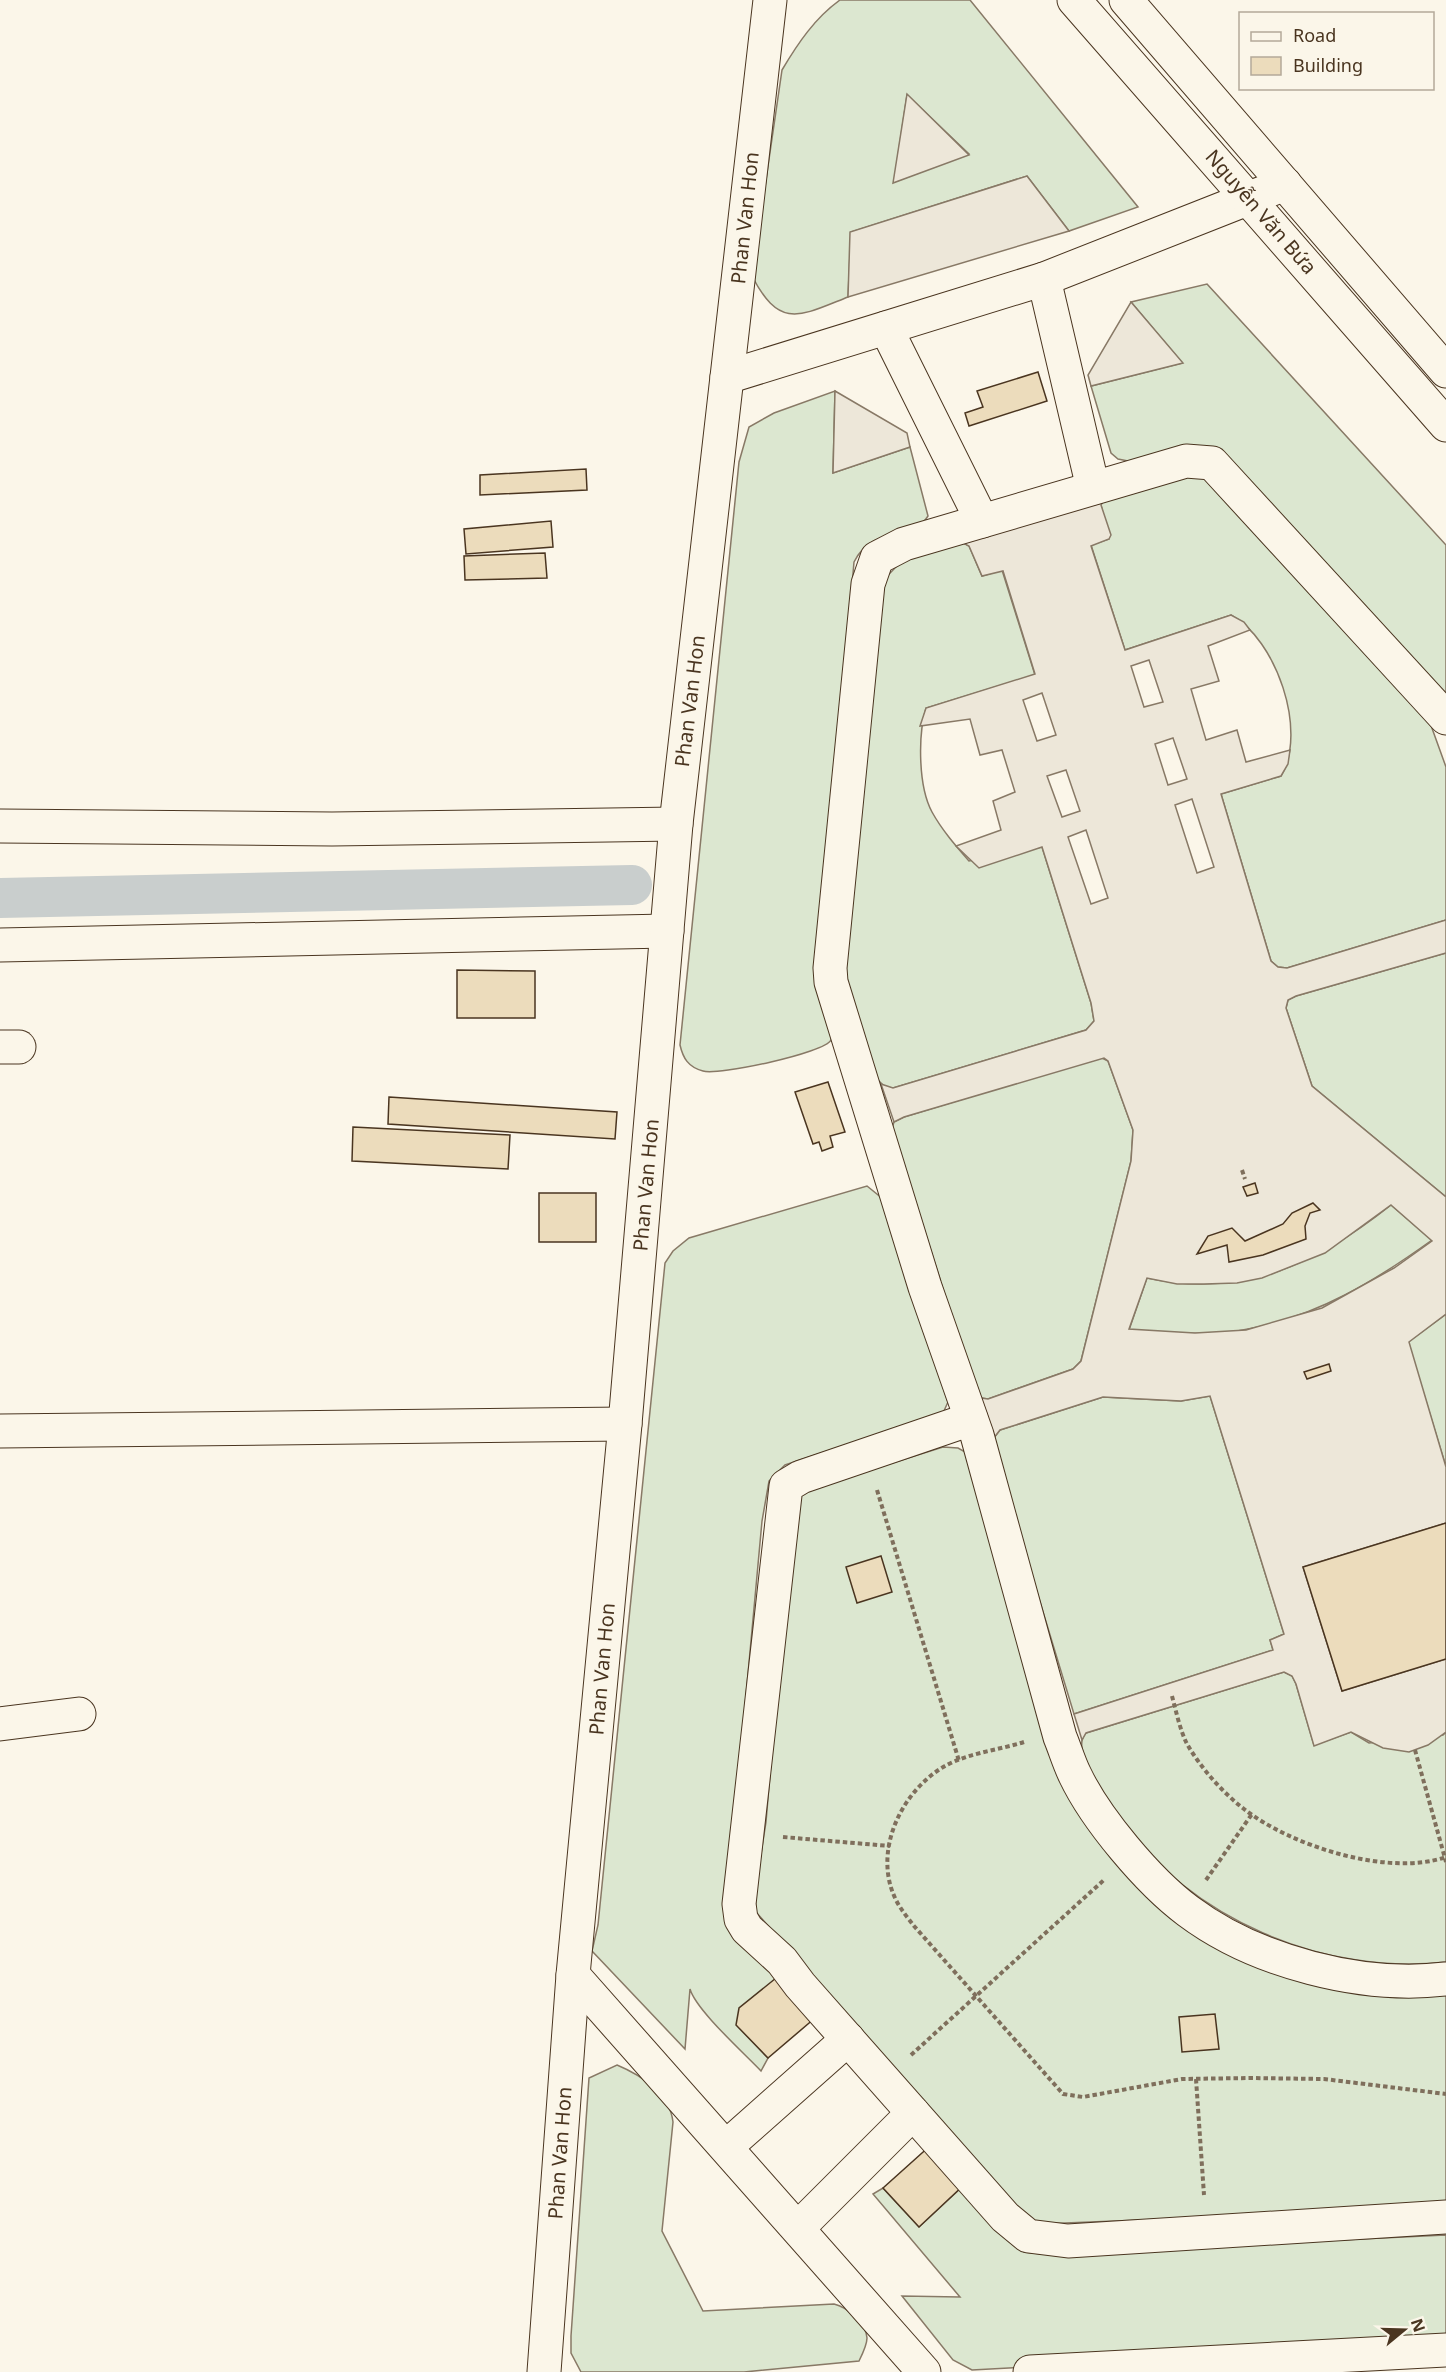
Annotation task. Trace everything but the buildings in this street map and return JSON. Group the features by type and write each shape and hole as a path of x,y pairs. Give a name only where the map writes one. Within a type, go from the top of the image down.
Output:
{"main road":[{"name":"Nguyễn Văn Bứa","path":"1074,0 1446,425"},
{"name":"Nguyễn Văn Bứa","path":"1127,0 1446,371"},
{"name":"Phan Van Hon","path":"544,2372 573,1975 625,1424 676,824 727,377 773,4"},
{"path":"727,377 1044,279 1285,184"},
{"path":"1044,279 1093,488"},
{"path":"886,328 982,521"},
{"path":"1446,718 1212,463 1186,461 904,544 877,558 872,570 830,968 831,982 925,1287 971,1419 1059,1731 1075,1775 1085,1792 1096,1810 1162,1888 1185,1909 1214,1928 1274,1956 1318,1970 1377,1980 1414,1982 1446,1979"},
{"path":"0,826 332,830 676,824"},
{"path":"0,945 667,931"},
{"path":"971,1419 801,1477 786,1486 746,1834 739,1905 741,1919 747,1929 782,1961 1005,2217 1028,2236 1068,2241 1446,2217"},
{"path":"0,1431 625,1424"},
{"path":"0,1724 79,1714"},
{"path":"573,1975 924,2372"},
{"path":"726,2147 848,2039"},
{"path":"798,2228 913,2114"},
{"path":"1030,2372 1446,2350"}],"path":[{"path":"1242,1170 1245,1179"},
{"path":"866,1455 959,1761"},
{"path":"1172,1696 1186,1742 1221,1788 1252,1814 1324,1849 1372,1862 1419,1863 1446,1859 1415,1750"},
{"path":"1059,1731 959,1761 940,1769 902,1806 890,1846 888,1873 895,1899 914,1926 1057,2087 1070,2096 1083,2097 1152,2082 1196,2079 1324,2079 1446,2094"},
{"path":"1185,1909 1252,1814"},
{"path":"746,1834 890,1846"},
{"path":"884,2080 1132,1854"},
{"path":"1196,2079 1207,2232"}],"green space":[{"path":"840,0 970,0 1138,207 1069,231 1027,176 851,232 848,297 804,313 792,314 772,305 752,276 782,70 808,32","holes":["907,95 969,154 894,182"]},
{"path":"1207,284 1446,545 1446,698 1246,478 1128,461 1118,459 1111,453 1091,386 1182,363 1131,302"},
{"path":"835,391 833,473 910,447 928,516 921,524 913,528 871,542 854,562 818,978 830,1009 833,1033 831,1040 824,1045 792,1057 748,1067 703,1071 687,1061 680,1045 739,462 749,427 774,413"},
{"path":"1194,474 1203,475 1429,720 1446,767 1446,920 1287,968 1278,967 1271,961 1221,794 1281,776 1288,757 1291,735 1289,712 1274,665 1262,644 1247,627 1231,615 1125,650 1091,545 1109,539 1101,505 1103,501"},
{"path":"964,543 969,546 982,576 1002,570 1035,675 926,708 923,719 921,760 927,801 940,825 969,861 1042,847 1091,1003 1094,1021 1086,1030 893,1088 885,1087 875,1077 843,975 883,583 898,565 918,554"},
{"path":"1446,953 1446,1197 1312,1086 1286,1008 1288,1000 1296,996"},
{"path":"1100,1057 1108,1061 1133,1130 1131,1161 1081,1361 1073,1369 988,1399 981,1398 976,1393 892,1128 894,1122"},
{"path":"867,1186 883,1199 948,1402 943,1413 785,1465 769,1481 762,1521 727,1903 781,1974 737,2025 768,2058 761,2071 701,2008 690,1989 685,2049 592,1951 598,1925 665,1263 673,1251 689,1238"},
{"path":"1391,1205 1432,1240 1367,1283 1322,1306 1274,1323 1219,1333 1129,1330 1147,1278 1182,1283 1215,1284 1247,1280 1277,1272 1307,1260 1335,1244"},
{"path":"1446,1314 1446,1467 1408,1342"},
{"path":"1210,1396 1284,1634 1270,1640 1273,1650 1074,1714 993,1447 993,1439 1000,1430 1103,1397 1181,1401"},
{"path":"943,1447 958,1448 967,1453 1037,1701 1169,1913 1446,1994 1446,2208 1040,2224 1030,2222 756,1912 755,1892 766,1822 792,1513 800,1492"},
{"path":"1284,1672 1292,1676 1296,1684 1314,1745 1351,1732 1369,1743 1443,1735 1446,1732 1446,1962 1400,1964 1354,1960 1308,1949 1263,1933 1221,1911 1182,1885 1148,1853 1097,1786 1082,1748 1083,1737 1086,1733"},
{"path":"617,2065 653,2087 671,2112 673,2122 662,2231 703,2311 834,2304 855,2316 866,2332 866,2344 859,2361 744,2372 581,2372 571,2353 571,2336 589,2078"},
{"path":"962,2187 1013,2244 1024,2252 1042,2254 1446,2235 1446,2344 972,2370 953,2360 902,2296 960,2297 873,2194 883,2188 919,2227"}],"shaded area":[{"path":"907,94 969,155 893,183"},
{"path":"1027,176 1069,231 848,297 850,232"},
{"path":"1131,302 1183,363 1091,386 1088,375"},
{"path":"835,391 907,433 910,447 833,473"},
{"path":"1103,501 1101,505 1111,535 1109,539 1091,546 1125,650 1231,615 1244,622 1250,630 1208,646 1219,681 1191,689 1206,740 1237,730 1246,762 1290,750 1288,764 1281,776 1221,794 1271,961 1278,967 1287,968 1446,920 1446,953 1296,996 1288,1000 1286,1008 1312,1086 1446,1197 1446,1314 1409,1342 1446,1467 1446,1523 1303,1567 1342,1691 1446,1659 1446,1732 1428,1745 1409,1752 1383,1748 1351,1732 1314,1746 1296,1684 1292,1676 1284,1672 1086,1733 1082,1740 1074,1714 1273,1650 1270,1640 1284,1634 1210,1396 1181,1401 1103,1397 1000,1430 993,1439 981,1398 988,1399 1073,1369 1081,1361 1131,1161 1133,1130 1108,1061 1104,1058 904,1117 894,1122 881,1084 893,1088 1086,1030 1094,1021 1091,1003 1042,847 979,868 956,846 1001,830 993,801 1015,792 1002,750 980,755 970,719 920,726 926,708 1035,674 1003,571 982,576 969,546 961,542","holes":["1149,660 1163,702 1144,707 1131,666","1042,693 1056,735 1037,741 1023,700","1173,738 1187,779 1168,785 1155,744","1066,770 1080,811 1062,817 1047,776","1192,799 1214,867 1197,873 1175,805","1086,830 1108,898 1091,904 1068,837","1391,1205 1432,1241 1394,1268 1322,1308 1246,1330 1195,1333 1129,1329 1147,1278 1177,1284 1237,1283 1262,1278 1325,1253"]}],"waterway":[{"path":"0,898 632,885"}]}
